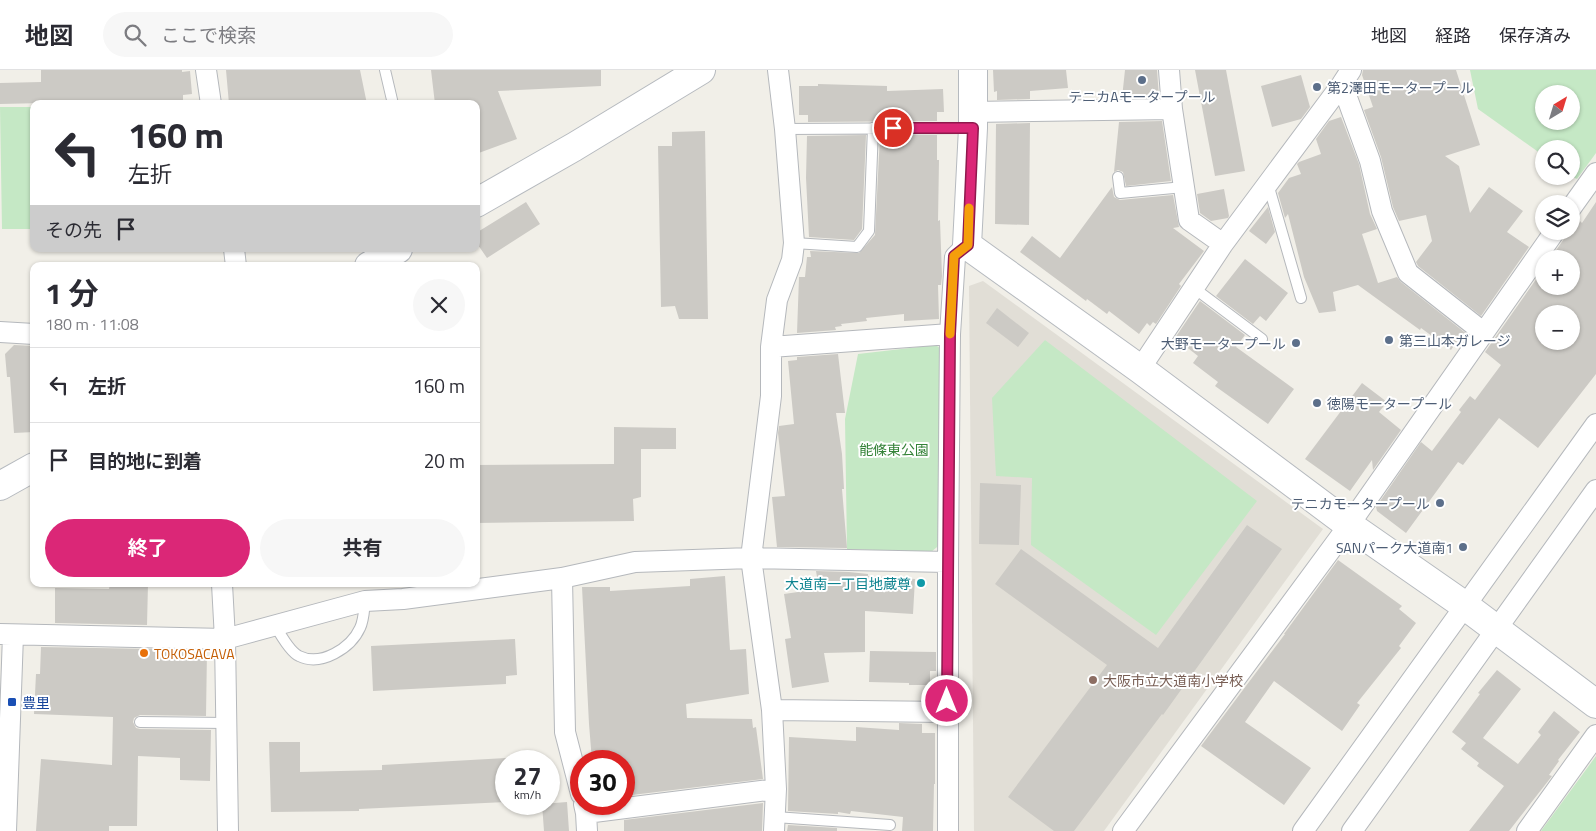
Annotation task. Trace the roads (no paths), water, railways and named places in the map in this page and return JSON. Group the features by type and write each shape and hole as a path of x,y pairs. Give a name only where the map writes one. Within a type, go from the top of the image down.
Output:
{"street":[{"path":"206,70 210,100"},
{"path":"480,201 574,147 701,70"},
{"path":"774,824 776,789 772,710 751,558 771,396 771,347 777,300 792,260 794,243 785,129 778,70"},
{"path":"948,831 950,334 954,256 968,245 973,70"},
{"path":"1169,70 1172,109 1189,220 1223,244"},
{"path":"1140,369 1223,244 1347,77"},
{"path":"1347,77 1382,211 1408,273 1483,332"},
{"path":"973,120 1172,109"},
{"path":"1580,195 1596,173"},
{"path":"1123,831 1349,525 1549,240"},
{"path":"968,245 1140,369 1349,525 1464,605 1596,704"},
{"path":"376,262 393,252"},
{"path":"0,332 30,334"},
{"path":"771,347 950,334"},
{"path":"1303,831 1596,424"},
{"path":"0,486 30,469"},
{"path":"1352,831 1596,490"},
{"path":"6,831 7,635 225,639 365,601 403,599 562,578 635,562 751,558 948,562"},
{"path":"562,578 565,732 570,751"},
{"path":"222,587 225,639 228,831"},
{"path":"772,710 947,712"},
{"path":"1527,831 1596,735"},
{"path":"586,816 776,789"}],"lane":[{"path":"385,70 392,100"},
{"path":"785,129 873,128 973,120"},
{"path":"794,243 857,247 869,231 873,128"},
{"path":"1118,176 1120,193 1184,187"},
{"path":"1268,184 1302,298"},
{"path":"1194,288 1262,338"},
{"path":"275,625 298,656 316,659 330,655 348,646 361,627 365,601"},
{"path":"140,722 226,723"},
{"path":"774,824 890,826"}],"place":[{"name":"テニカAモータープール","path":"1142,80"},
{"name":"第2澤田モータープール","path":"1317,87"},
{"name":"第三山本ガレージ","path":"1389,340"},
{"name":"大野モータープール","path":"1296,343"},
{"name":"徳陽モータープール","path":"1317,403"},
{"name":"テニカモータープール","path":"1440,503"},
{"name":"SANパーク大道南1","path":"1463,547"},
{"name":"大道南一丁目地蔵尊","path":"921,583"},
{"name":"TOKOSACAVA","path":"144,653"},
{"name":"大阪市立大道南小学校","path":"1093,680"},
{"name":"豊里","path":"12,702"}],"park label":[{"name":"能條東公園","path":"894,449"}]}
